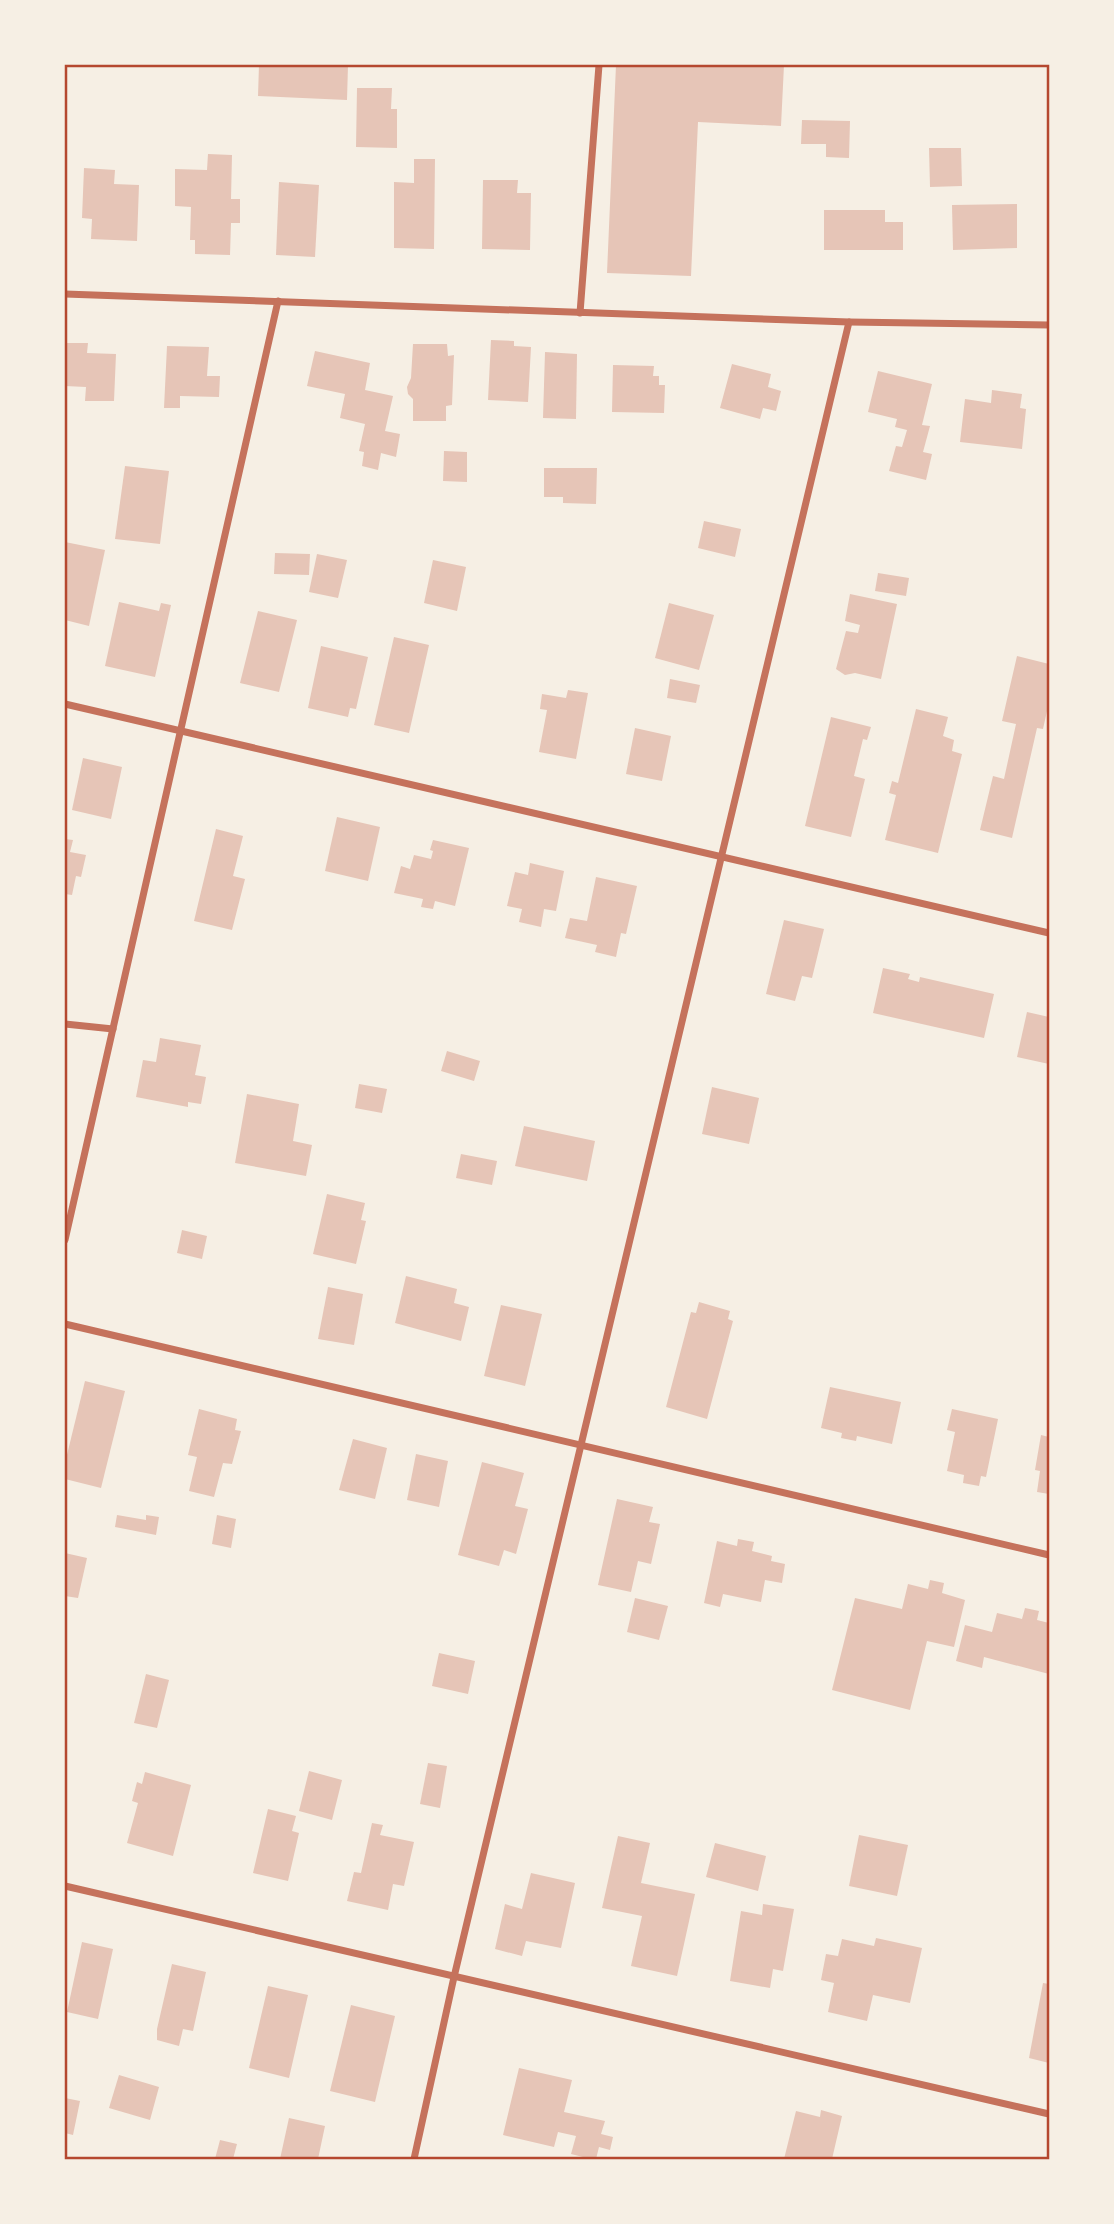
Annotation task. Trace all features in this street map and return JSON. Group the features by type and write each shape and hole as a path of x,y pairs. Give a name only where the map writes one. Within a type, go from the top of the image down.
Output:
{"street":[{"path":"580,313 599,65"},
{"path":"65,294 849,322 1049,325"},
{"path":"65,1240 278,301"},
{"path":"414,2159 454,1977 849,322"},
{"path":"65,704 1049,933"},
{"path":"65,1024 113,1029"},
{"path":"65,1324 1049,1555"},
{"path":"65,1886 1049,2114"}],"building":[{"path":"259,65 348,65 347,100 258,96"},
{"path":"616,65 784,65 781,126 698,122 691,276 607,273"},
{"path":"357,88 392,88 391,109 397,109 397,148 356,147"},
{"path":"802,120 850,121 849,158 826,157 826,144 801,144"},
{"path":"929,148 961,148 962,186 930,187"},
{"path":"208,154 232,155 231,199 240,199 240,223 231,223 230,255 195,254 195,240 190,240 191,207 175,206 175,169 207,170"},
{"path":"414,159 435,159 434,249 394,248 394,182 414,183"},
{"path":"84,168 115,170 114,184 139,185 137,241 91,239 92,219 82,218"},
{"path":"483,180 518,180 517,193 531,193 530,250 482,249"},
{"path":"279,182 319,185 315,257 276,255"},
{"path":"1017,204 1017,248 953,250 952,205"},
{"path":"824,210 885,210 885,222 903,222 903,250 824,250"},
{"path":"491,340 514,341 514,346 531,347 528,402 488,400"},
{"path":"65,343 88,343 87,353 116,354 114,401 85,401 86,387 65,386"},
{"path":"413,344 447,344 448,356 454,355 452,405 446,406 446,421 413,421 413,399 408,394 407,387 411,378"},
{"path":"167,346 209,347 207,376 220,376 219,397 180,396 180,408 164,408"},
{"path":"315,351 370,363 365,390 393,396 385,431 400,434 396,457 381,453 378,470 362,466 364,452 359,451 365,424 340,418 345,394 307,386"},
{"path":"545,352 577,354 576,419 543,418"},
{"path":"732,364 771,374 768,387 781,391 776,411 763,408 760,419 720,408"},
{"path":"613,365 654,366 653,376 659,376 659,385 665,385 664,413 612,412"},
{"path":"878,371 932,384 922,425 930,426 923,452 932,454 926,480 889,471 896,446 902,447 907,430 895,427 897,419 868,412"},
{"path":"992,390 1022,394 1020,408 1026,409 1022,449 960,442 965,399 991,403"},
{"path":"444,451 467,452 467,482 443,481"},
{"path":"125,466 169,471 160,544 115,539"},
{"path":"544,468 597,468 596,504 563,503 563,497 544,497"},
{"path":"704,521 741,529 735,557 698,548"},
{"path":"65,542 105,550 89,626 65,620"},
{"path":"275,553 310,554 309,575 274,574"},
{"path":"317,554 347,560 338,598 309,592"},
{"path":"433,560 466,567 457,611 424,603"},
{"path":"878,573 909,578 906,596 875,591"},
{"path":"850,594 897,604 881,679 855,673 845,675 836,669 846,631 858,633 860,625 845,621"},
{"path":"119,602 159,611 161,603 171,605 155,677 105,666"},
{"path":"669,603 714,615 699,670 655,658"},
{"path":"258,611 297,620 279,692 240,683"},
{"path":"394,637 429,645 409,733 374,725"},
{"path":"321,646 368,657 356,709 350,708 348,717 308,708"},
{"path":"1017,656 1049,664 1049,702 1043,729 1037,728 1012,838 980,830 993,776 1004,779 1016,724 1002,721"},
{"path":"670,679 700,685 696,703 667,698"},
{"path":"568,690 588,693 576,759 539,752 547,710 540,709 542,694 566,698"},
{"path":"916,709 948,717 943,736 954,740 952,751 962,754 938,853 885,840 896,795 889,793 892,781 898,783"},
{"path":"831,717 871,727 867,740 863,739 854,776 865,779 851,837 805,826"},
{"path":"635,728 671,736 662,781 626,774"},
{"path":"83,758 122,767 111,819 72,810"},
{"path":"337,817 380,827 368,881 325,871"},
{"path":"216,829 243,836 233,876 245,879 232,930 194,921"},
{"path":"65,839 73,840 70,852 86,855 81,877 76,876 72,895 65,894"},
{"path":"433,840 469,848 455,906 435,901 433,909 421,907 423,899 394,893 401,866 410,869 414,855 431,859"},
{"path":"530,863 564,871 556,911 544,909 541,927 519,922 522,909 507,906 515,872 528,875"},
{"path":"596,877 637,886 626,934 621,933 616,957 595,952 597,945 565,938 570,918 587,921"},
{"path":"784,920 824,929 812,978 802,976 795,1001 766,994"},
{"path":"883,968 910,974 908,979 919,982 920,977 994,994 984,1038 873,1013"},
{"path":"1027,1012 1049,1017 1049,1064 1017,1057"},
{"path":"160,1038 201,1045 195,1075 206,1077 201,1104 188,1102 188,1107 136,1097 143,1060 156,1062"},
{"path":"447,1051 480,1061 474,1081 441,1071"},
{"path":"359,1084 387,1089 382,1113 355,1108"},
{"path":"712,1087 759,1098 749,1144 702,1134"},
{"path":"247,1094 299,1104 293,1141 312,1145 306,1176 235,1163"},
{"path":"524,1126 595,1141 587,1181 515,1166"},
{"path":"461,1154 497,1161 492,1185 456,1178"},
{"path":"327,1194 365,1203 361,1220 366,1221 356,1264 313,1254"},
{"path":"182,1230 207,1236 202,1259 177,1253"},
{"path":"406,1276 457,1289 454,1303 469,1307 461,1341 395,1323"},
{"path":"328,1287 363,1294 354,1345 318,1339"},
{"path":"699,1302 730,1311 728,1319 733,1321 707,1419 666,1407 691,1312 696,1313"},
{"path":"501,1305 542,1314 525,1386 484,1376"},
{"path":"85,1381 125,1391 101,1488 65,1479 65,1463"},
{"path":"830,1387 901,1402 892,1444 857,1436 856,1441 841,1438 842,1433 821,1428"},
{"path":"199,1409 237,1419 235,1430 241,1431 232,1464 223,1463 214,1497 189,1491 197,1457 188,1455"},
{"path":"952,1409 998,1419 986,1477 981,1476 979,1486 963,1483 964,1475 947,1471 955,1432 947,1430"},
{"path":"1041,1435 1049,1437 1049,1494 1037,1492 1040,1471 1035,1470"},
{"path":"353,1439 387,1448 375,1499 339,1490"},
{"path":"416,1454 448,1461 439,1507 407,1500"},
{"path":"482,1462 524,1473 515,1506 528,1509 516,1554 504,1550 499,1566 458,1555"},
{"path":"617,1499 653,1507 649,1522 660,1524 651,1564 638,1561 631,1592 598,1585"},
{"path":"117,1515 146,1520 146,1515 159,1517 156,1535 115,1527"},
{"path":"217,1515 236,1519 231,1548 212,1544"},
{"path":"738,1539 754,1542 752,1551 772,1556 771,1561 785,1564 782,1583 765,1580 761,1602 723,1594 720,1607 704,1603 717,1541 737,1546"},
{"path":"65,1553 87,1558 78,1598 65,1596"},
{"path":"930,1580 944,1583 942,1593 965,1600 954,1647 927,1641 910,1710 832,1690 855,1598 902,1609 908,1584 928,1589"},
{"path":"635,1598 668,1606 659,1640 627,1632"},
{"path":"1025,1608 1039,1611 1037,1620 1049,1623 1049,1674 984,1657 982,1668 956,1661 965,1625 992,1632 997,1613 1022,1619"},
{"path":"439,1653 475,1661 468,1694 432,1686"},
{"path":"146,1674 169,1680 157,1728 134,1723"},
{"path":"428,1763 447,1766 440,1808 420,1804"},
{"path":"309,1771 342,1780 332,1820 299,1811"},
{"path":"145,1772 191,1785 173,1856 127,1843 138,1803 132,1801 137,1782 142,1784"},
{"path":"268,1809 296,1816 292,1831 299,1833 288,1881 253,1873"},
{"path":"372,1823 383,1825 380,1835 414,1842 404,1886 393,1884 388,1910 347,1901 354,1872 361,1873"},
{"path":"859,1835 908,1845 897,1896 849,1886"},
{"path":"618,1836 650,1843 641,1883 695,1894 677,1976 631,1966 642,1916 602,1908"},
{"path":"715,1843 766,1856 758,1891 706,1877"},
{"path":"531,1873 575,1883 561,1948 526,1941 522,1956 495,1949 505,1904 522,1909"},
{"path":"763,1904 794,1909 783,1971 773,1969 770,1988 730,1981 741,1911 762,1915"},
{"path":"876,1938 922,1948 910,2003 873,1995 867,2021 828,2012 834,1983 821,1980 826,1954 838,1956 842,1939 874,1946"},
{"path":"82,1942 113,1949 98,2019 67,2012"},
{"path":"172,1964 206,1972 193,2031 183,2029 179,2046 157,2040 157,2029"},
{"path":"1043,1983 1049,1984 1049,2063 1029,2058"},
{"path":"268,1986 308,1995 289,2078 249,2068"},
{"path":"351,2005 395,2016 375,2102 330,2091"},
{"path":"519,2068 572,2080 564,2112 605,2121 601,2134 613,2137 610,2150 599,2147 596,2159 591,2159 571,2154 576,2136 558,2132 554,2147 503,2135"},
{"path":"119,2075 159,2087 150,2120 109,2108"},
{"path":"65,2098 80,2101 73,2135 65,2133"},
{"path":"821,2110 842,2116 832,2159 784,2159 796,2111 820,2117"},
{"path":"289,2118 325,2126 318,2159 280,2159"},
{"path":"220,2140 237,2144 233,2159 215,2159"}]}
